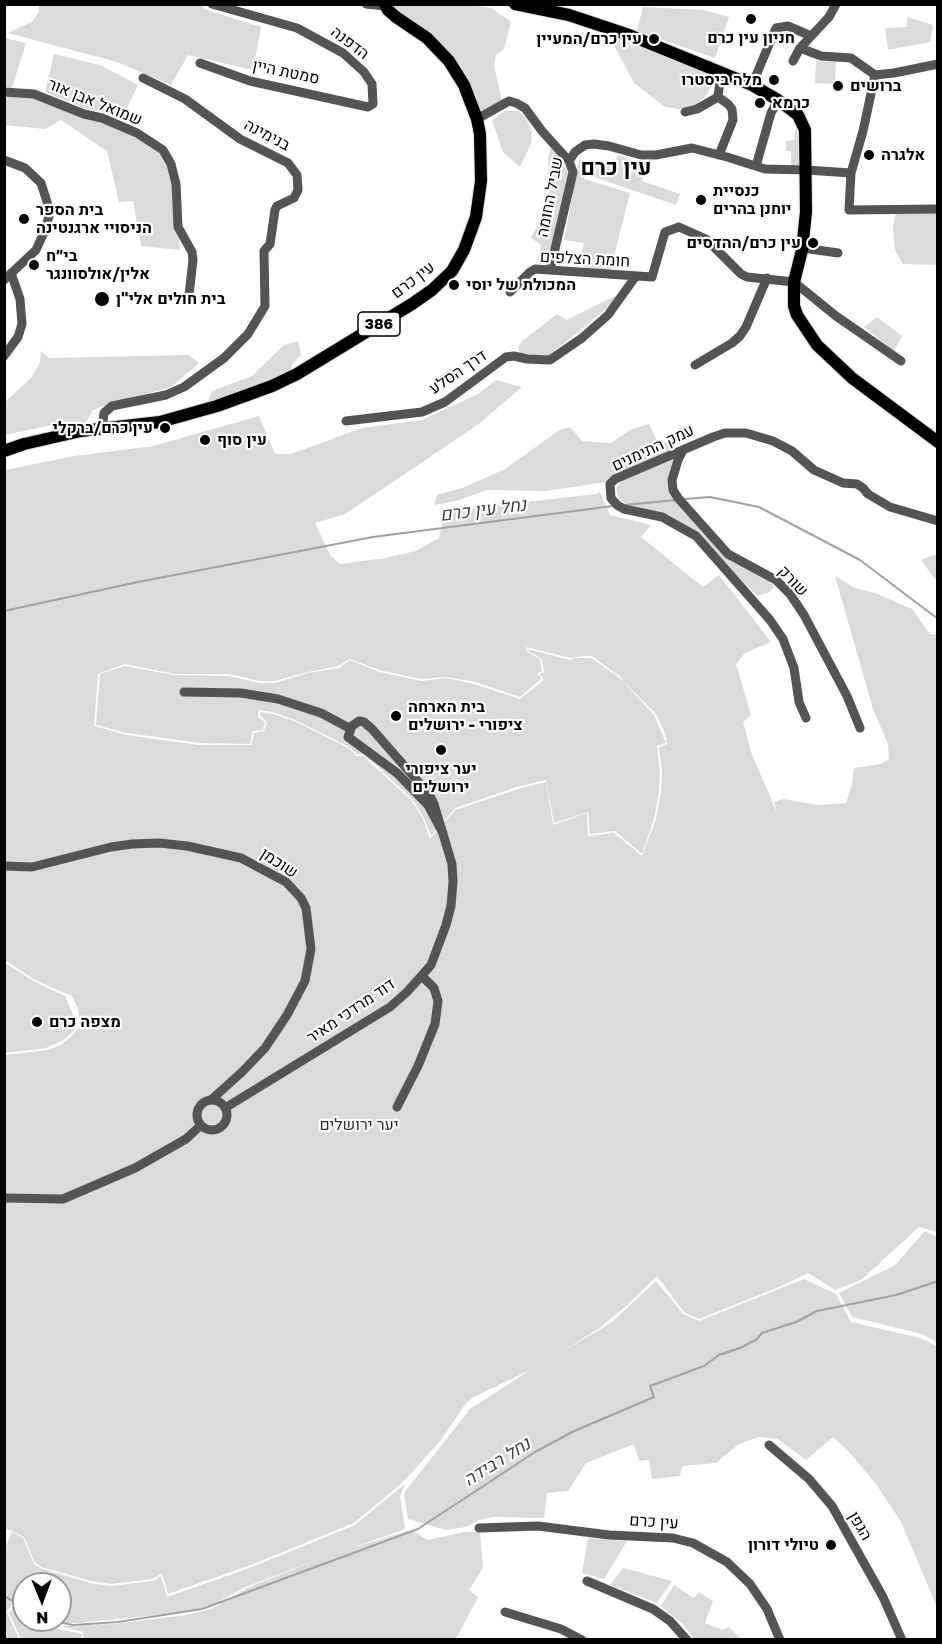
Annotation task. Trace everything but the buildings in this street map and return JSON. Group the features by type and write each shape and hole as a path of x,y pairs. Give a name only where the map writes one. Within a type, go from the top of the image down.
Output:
{"main road":[{"path":"515,4 569,15 629,35 752,86 778,100 798,115 803,123 806,139 806,220 803,248 794,282 794,306 797,315 817,345 874,396 938,442"},
{"name":"עין כרם","path":"4,451 52,437 166,421 272,386 297,374 426,295 452,271 464,250 477,217 481,181 480,134 477,119 464,85 445,56 427,38 396,17 385,5"}],"street":[{"name":"הדפנה","path":"212,4 297,28 343,53 364,72 372,84 373,104 368,107"},
{"path":"366,4 385,5"},
{"path":"793,61 800,48 828,17 835,5"},
{"path":"752,86 776,28 788,26 811,36"},
{"path":"800,48 821,56 851,58 875,75 938,64"},
{"name":"סמטת היין","path":"200,63 250,81 368,107"},
{"path":"718,97 721,72"},
{"path":"875,75 851,173 849,210 938,209"},
{"name":"בנימינה","path":"102,429 104,413 112,406 166,395 184,387 224,358 241,342 265,306 264,251 270,244 275,210 277,206 294,198 298,190 297,175 292,166 240,139 185,99 143,78"},
{"name":"שמואל אבן אור","path":"4,92 34,94 84,114 102,118 137,133 163,150 171,164 176,184 178,227 192,252 189,296"},
{"path":"685,112 697,109 718,97"},
{"path":"718,97 732,109 733,120 719,155"},
{"path":"756,166 771,113 778,100"},
{"path":"477,119 509,101 516,103 525,108 569,161"},
{"name":"שביל החומה","path":"550,270 573,172 569,161 575,152 585,145 609,146 641,155 656,155 692,148 765,169 851,173"},
{"path":"4,160 25,168 33,174 40,183 48,205 46,228 42,241 36,250 8,276 20,299 22,324 18,337 4,357"},
{"name":"חומת הצלפים","path":"510,292 535,269 652,277 665,232 679,227 706,239 741,274 759,279 794,282"},
{"path":"803,248 838,253"},
{"name":"דרך הסלע","path":"346,421 422,412 445,402 506,357 550,360 582,338 608,315 636,276"},
{"path":"695,365 740,336 767,278"},
{"path":"794,282 836,316 901,361"},
{"name":"עמק התימנים","path":"806,718 799,702 794,668 783,639 770,620 696,536 662,517 624,509 617,505 611,498 610,484 615,479 725,433 752,434 773,441 792,452 814,470 843,483 857,484 868,494 890,507 938,521"},
{"name":"שורק","path":"683,450 672,480 673,490 678,498 728,554 776,580 790,594 804,615 847,696 860,728"},
{"path":"184,692 241,693 278,699 321,713 351,729"},
{"name":"דוד מרדכי מאיר","path":"225,1108 390,1007 431,965 438,947 451,906 453,882 452,864 443,833 434,804 429,794 372,729 364,722 359,722 351,729 348,737 397,773 428,805 443,833"},
{"name":"שוכמן","path":"4,866 32,867 132,844 159,843 187,846 241,858 286,882 301,898 306,908 311,949 305,981 287,1016 265,1048 211,1100"},
{"path":"397,1107 418,1066 435,1024 438,1001 434,988 422,976"},
{"path":"211,1100 219,1102 225,1108 227,1117 223,1126 210,1130 201,1125 198,1112 202,1104 211,1100"},
{"path":"4,1198 63,1199 135,1168 186,1139 201,1125"},
{"name":"הגפן","path":"769,1445 809,1479 832,1506 880,1591 902,1640"},
{"name":"עין כרם","path":"478,1528 538,1526 604,1535 673,1538 693,1543 727,1562 750,1584 767,1609 780,1640"},
{"path":"587,1581 653,1610 670,1621 687,1640"},
{"path":"505,1612 561,1629 582,1640"}],"green space":[{"path":"39,4 202,5 204,9 261,27 253,70 188,55 171,85 117,62 8,33 33,21 39,11"},
{"path":"388,4 471,5 491,8 511,22 504,49 496,55 494,66 502,101 481,115 471,87"},
{"path":"643,7 703,10 729,17 715,58 637,31"},
{"path":"907,17 933,25 930,42 888,50 885,28 907,27"},
{"path":"604,33 714,76 708,93 697,104 685,110 665,107 634,83 615,47"},
{"path":"5,38 26,43 12,88 5,87"},
{"path":"54,54 100,65 138,85 121,120 45,92"},
{"path":"816,61 836,62 835,84 815,83"},
{"path":"5,94 26,94 121,128 162,153 170,170 180,250 141,246 133,201 119,202 107,151 61,120 45,129 5,125"},
{"path":"505,111 519,111 526,118 532,132 531,144 520,167 503,152 492,120"},
{"path":"796,129 799,137 799,168 791,167 791,151 786,151 786,141 794,140"},
{"path":"551,148 563,160 569,176 549,260 538,260 541,245 531,238 550,202 548,158"},
{"path":"618,155 647,165 642,181 680,194 676,205 594,177 598,166 604,168 606,163 614,165"},
{"path":"579,160 591,166 584,179 630,193 610,272 578,266 584,243 564,240"},
{"path":"896,212 937,212 937,265 903,264 895,250 893,227"},
{"path":"615,296 618,299 546,358 520,353 518,347 522,341 557,314 567,320"},
{"path":"877,317 902,336 894,351 864,327"},
{"path":"298,341 301,355 292,364 291,371 266,383 207,403 212,391 252,376 284,345"},
{"path":"41,351 49,358 188,355 199,363 171,387 100,407 92,411 86,423 47,426 5,435 4,403 31,378 40,362"},
{"name":"יער ירושלים","path":"496,380 522,387 480,423 345,514 315,523 330,555 340,564 416,551 439,538 444,514 600,492 610,515 651,525 641,537 703,587 719,575 771,642 745,653 736,664 751,715 743,722 751,752 777,813 774,802 783,799 817,805 846,803 854,768 880,764 889,759 888,744 873,709 835,576 855,588 875,593 912,609 930,634 938,635 937,1232 919,1227 861,1280 835,1290 808,1273 699,1319 684,1312 657,1276 598,1329 558,1354 611,1323 656,1281 683,1314 699,1321 804,1279 836,1294 851,1322 920,1338 937,1346 937,1607 901,1522 876,1484 833,1437 806,1460 778,1439 759,1437 739,1444 716,1463 682,1466 680,1476 652,1479 649,1460 639,1461 634,1444 586,1463 568,1491 547,1493 544,1518 493,1517 479,1520 466,1527 446,1530 408,1519 404,1493 470,1409 532,1369 472,1398 441,1440 403,1482 354,1523 251,1565 168,1594 162,1573 153,1579 111,1584 72,1576 72,1572 59,1572 41,1567 35,1563 24,1537 5,1528 5,1055 48,1050 61,1045 73,1035 80,1025 78,1009 72,996 35,980 5,960 5,470 74,456 153,446 259,416 275,454 291,454 362,428 422,420 478,394","holes":["526,647 571,658 592,656 623,679 656,714 665,733 667,744 659,747 662,772 656,819 642,856 614,833 588,836 587,813 553,825 546,782 455,810 430,839 422,817 411,800 363,756 356,756 350,749 295,721 273,714 260,712 260,716 267,722 264,731 254,733 251,745 199,745 126,735 94,726 98,674 125,664 174,674 229,674 259,681 275,681 338,666 350,659 379,670 421,679 447,677 475,682 520,697 542,678 538,675 542,671 540,659 527,652"]},
{"path":"649,424 656,439 678,448 606,482 546,491 488,490 456,501 434,505 437,495 465,487 505,469 558,431 570,427 582,441 611,443 630,430"},
{"path":"674,457 670,479 728,556 768,580 774,587 768,593 757,596 692,529 668,515 627,505 619,499 616,489 621,482"},
{"path":"938,555 937,582 921,560"},
{"path":"527,649 571,660 591,658 621,679 654,715 666,743 657,746 660,772 659,792 654,819 642,854 615,831 590,834 588,812 554,823 546,780 520,786 455,808 431,836 423,816 412,799 364,754 357,754 351,748 295,720 273,712 259,710 258,717 265,722 263,730 253,731 250,744 200,743 127,733 96,725 100,674 125,666 173,675 229,676 259,683 275,683 308,673 339,668 350,660 379,672 421,681 447,678 520,699 543,681 543,677 539,674 544,672 542,659"},
{"path":"5,963 37,983 65,996 77,1024 73,1032 46,1048 5,1053"},
{"path":"925,1231 937,1237 937,1342 922,1334 852,1317 839,1293 895,1265"},
{"path":"405,1484 400,1496 405,1529 352,1548 411,1530 428,1540 464,1532 480,1532 483,1568 469,1590 478,1597 456,1639 83,1640 83,1632 72,1629 72,1626 114,1624 186,1615 212,1609 247,1588 319,1559 243,1588 211,1606 186,1612 80,1623 72,1623 72,1578 111,1586 153,1581 161,1576 167,1597 252,1567 355,1525"},
{"path":"12,1532 23,1538 34,1564 53,1572 12,1572 12,1604 7,1612 12,1623 12,1632 16,1632 19,1639 5,1640 5,1548"},
{"path":"588,1538 627,1541 604,1579 582,1573"},
{"path":"623,1568 672,1581 657,1603 610,1585"},
{"path":"674,1585 694,1598 699,1592 713,1601 705,1623 723,1630 729,1627 741,1639 694,1639 682,1623 661,1606"},
{"path":"18,1632 82,1634 81,1639 21,1639"}],"waterway":[{"name":"נחל עין כרם","path":"685,499 710,497 759,507 860,560 938,619"},
{"name":"נחל עין כרם","path":"625,505 676,500"},
{"name":"נחל עין כרם","path":"4,611 138,582 373,537 613,506"},
{"name":"נחל רבידה","path":"72,1625 118,1622 202,1609 418,1529 535,1452 572,1432 654,1397 650,1386 704,1366 719,1355 757,1339 762,1333 796,1322 817,1311 896,1295 938,1281"},
{"name":"נחל רבידה","path":"4,1596 12,1600"}],"place":[{"name":"חניון עין כרם","path":"751,19"},
{"name":"עין כרם/המעיין","path":"654,39"},
{"name":"מלה ביסטרו","path":"774,80"},
{"name":"ברושים","path":"838,86"},
{"name":"כרמא","path":"760,103"},
{"name":"אלגרה","path":"869,155"},
{"name":"כנסיית יוחנן בהרים","path":"701,200"},
{"name":"בית הספר הניסויי ארגנטינה","path":"24,219"},
{"name":"עין כרם/ההדסים","path":"813,243"},
{"name":"בי״ח אלין/אולסוונגר","path":"34,265"},
{"name":"המכולת של יוסי","path":"454,285"},
{"name":"בית חולים אלי\"ן","path":"102,299"},
{"name":"עין כרם/ברקלי","path":"165,428"},
{"name":"עין סוף","path":"205,440"},
{"name":"בית הארחה ציפורי - ירושלים","path":"396,716"},
{"name":"יער ציפורי ירושלים","path":"441,750"},
{"name":"מצפה כרם","path":"37,1022"},
{"name":"טיולי דורון","path":"831,1545"}],"district":[{"name":"עין כרם","path":"616,168"}]}
